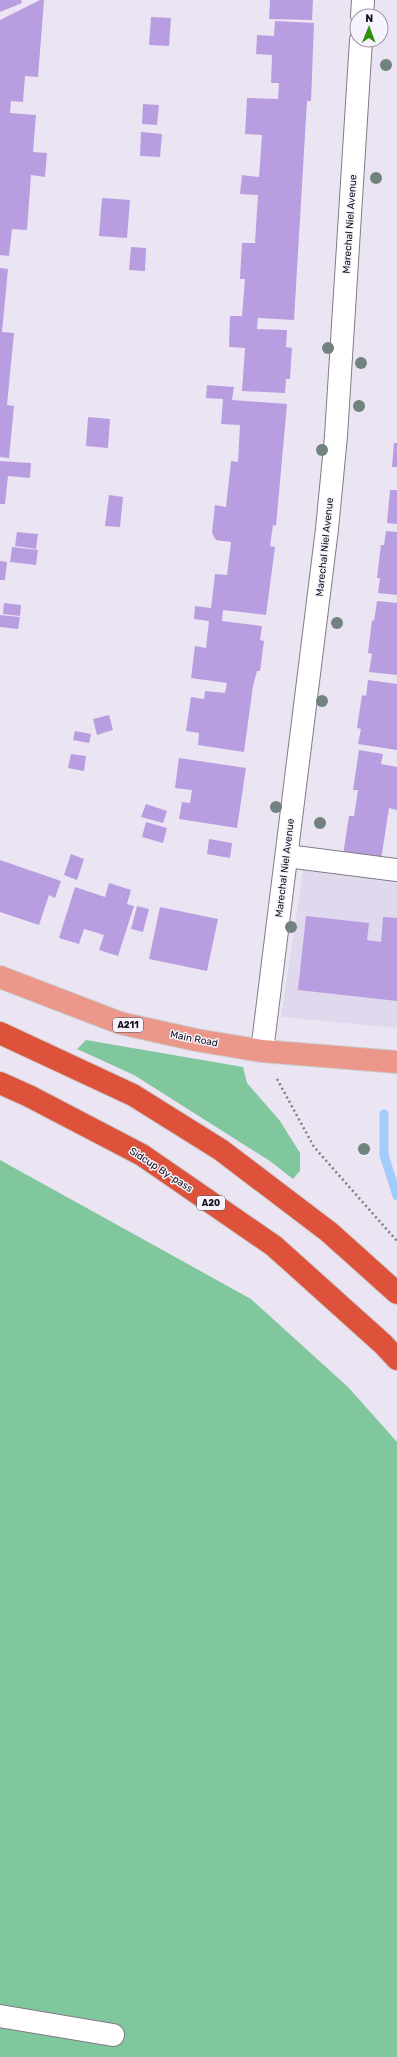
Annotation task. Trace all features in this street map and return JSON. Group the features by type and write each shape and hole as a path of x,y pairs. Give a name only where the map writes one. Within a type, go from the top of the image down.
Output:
{"highway":[{"path":"0,1034 133,1095 221,1150 329,1232 397,1293"},
{"name":"Sidcup By-pass","path":"0,1084 29,1096 142,1155 274,1246 383,1344 397,1360"}],"main road":[{"name":"Main Road","path":"0,977 120,1023 196,1040 262,1051 397,1062"}],"street":[{"name":"Marechal Niel Avenue","path":"262,1051 328,528 336,444 361,48"},
{"path":"287,856 397,870"},
{"path":"0,2016 113,2035"}],"path":[{"path":"262,1051 314,1147 397,1241"}],"shaded area":[{"path":"306,852 397,865 397,1028 281,1017"}],"green space":[{"path":"86,1040 243,1067 247,1083 280,1121 300,1153 300,1171 293,1179 270,1161 134,1075 77,1049"},
{"path":"0,1160 251,1299 348,1387 397,1442 397,2057 0,2057"}],"building":[{"path":"0,0 21,0 22,3 0,12"},
{"path":"40,0 44,0 38,77 25,76 23,102 11,101 10,113 36,115 33,152 47,153 45,177 31,175 27,230 12,229 9,256 0,255 0,20"},
{"path":"270,0 313,0 312,20 269,19"},
{"path":"151,17 171,18 169,46 149,45"},
{"path":"275,21 314,23 311,101 307,101 294,320 258,318 257,329 287,330 286,347 292,348 290,379 286,379 285,393 242,391 245,348 229,347 230,316 242,316 245,279 240,279 242,243 255,243 258,195 240,194 242,175 259,177 262,135 245,134 247,98 278,99 279,83 271,83 272,55 256,54 257,35 274,36"},
{"path":"143,104 159,105 157,125 142,124"},
{"path":"141,132 162,134 160,157 140,156"},
{"path":"102,198 130,200 127,238 99,236"},
{"path":"131,247 146,248 145,271 129,270"},
{"path":"0,268 8,269 2,332 14,333 7,405 14,406 9,458 0,457"},
{"path":"207,385 234,387 232,400 287,404 276,526 273,525 270,546 275,547 266,615 223,610 222,621 262,626 260,640 264,641 260,671 257,671 253,686 244,752 198,745 199,733 186,731 191,697 204,699 205,691 225,693 227,683 191,678 195,646 206,648 209,621 194,619 195,606 211,608 215,574 227,575 231,542 216,540 212,533 215,505 226,507 231,461 238,462 240,425 221,424 223,399 206,398"},
{"path":"88,417 110,419 108,448 86,446"},
{"path":"394,443 397,443 397,467 392,467"},
{"path":"0,461 31,463 30,478 8,476 5,504 0,504"},
{"path":"390,490 397,490 397,524 387,523"},
{"path":"109,495 123,497 120,527 105,526"},
{"path":"386,531 397,532 397,595 378,593 380,578 377,578 381,545 384,545"},
{"path":"17,532 38,534 36,549 15,546"},
{"path":"12,547 38,550 36,565 10,562"},
{"path":"0,561 7,562 5,580 0,580"},
{"path":"377,601 397,603 397,675 369,672 372,654 368,653 372,620 374,621"},
{"path":"4,603 21,605 20,616 3,614"},
{"path":"0,615 20,617 18,629 0,627"},
{"path":"368,680 397,684 397,750 358,744 361,729 357,728 362,695 366,696"},
{"path":"109,715 113,730 97,735 93,719"},
{"path":"75,731 91,734 89,743 73,740"},
{"path":"359,750 383,754 381,764 397,767 397,810 389,808 381,860 343,855 349,816 354,816 358,790 353,790"},
{"path":"71,754 86,756 84,771 68,768"},
{"path":"179,758 246,768 237,828 179,819 182,802 190,803 192,790 175,788"},
{"path":"146,804 167,811 163,823 141,817"},
{"path":"146,822 167,828 163,843 142,837"},
{"path":"209,839 232,843 230,858 207,854"},
{"path":"71,854 84,859 77,880 64,875"},
{"path":"0,860 61,881 55,898 49,895 39,925 0,912"},
{"path":"109,883 131,890 127,904 134,906 118,956 99,950 104,935 84,929 79,944 59,938 75,887 105,897"},
{"path":"137,906 149,909 143,932 131,929"},
{"path":"160,907 218,919 207,971 149,959"},
{"path":"306,916 369,923 367,940 381,942 383,917 397,918 397,1001 298,990"}],"waterway":[{"path":"384,1114 384,1155 397,1196"}]}
